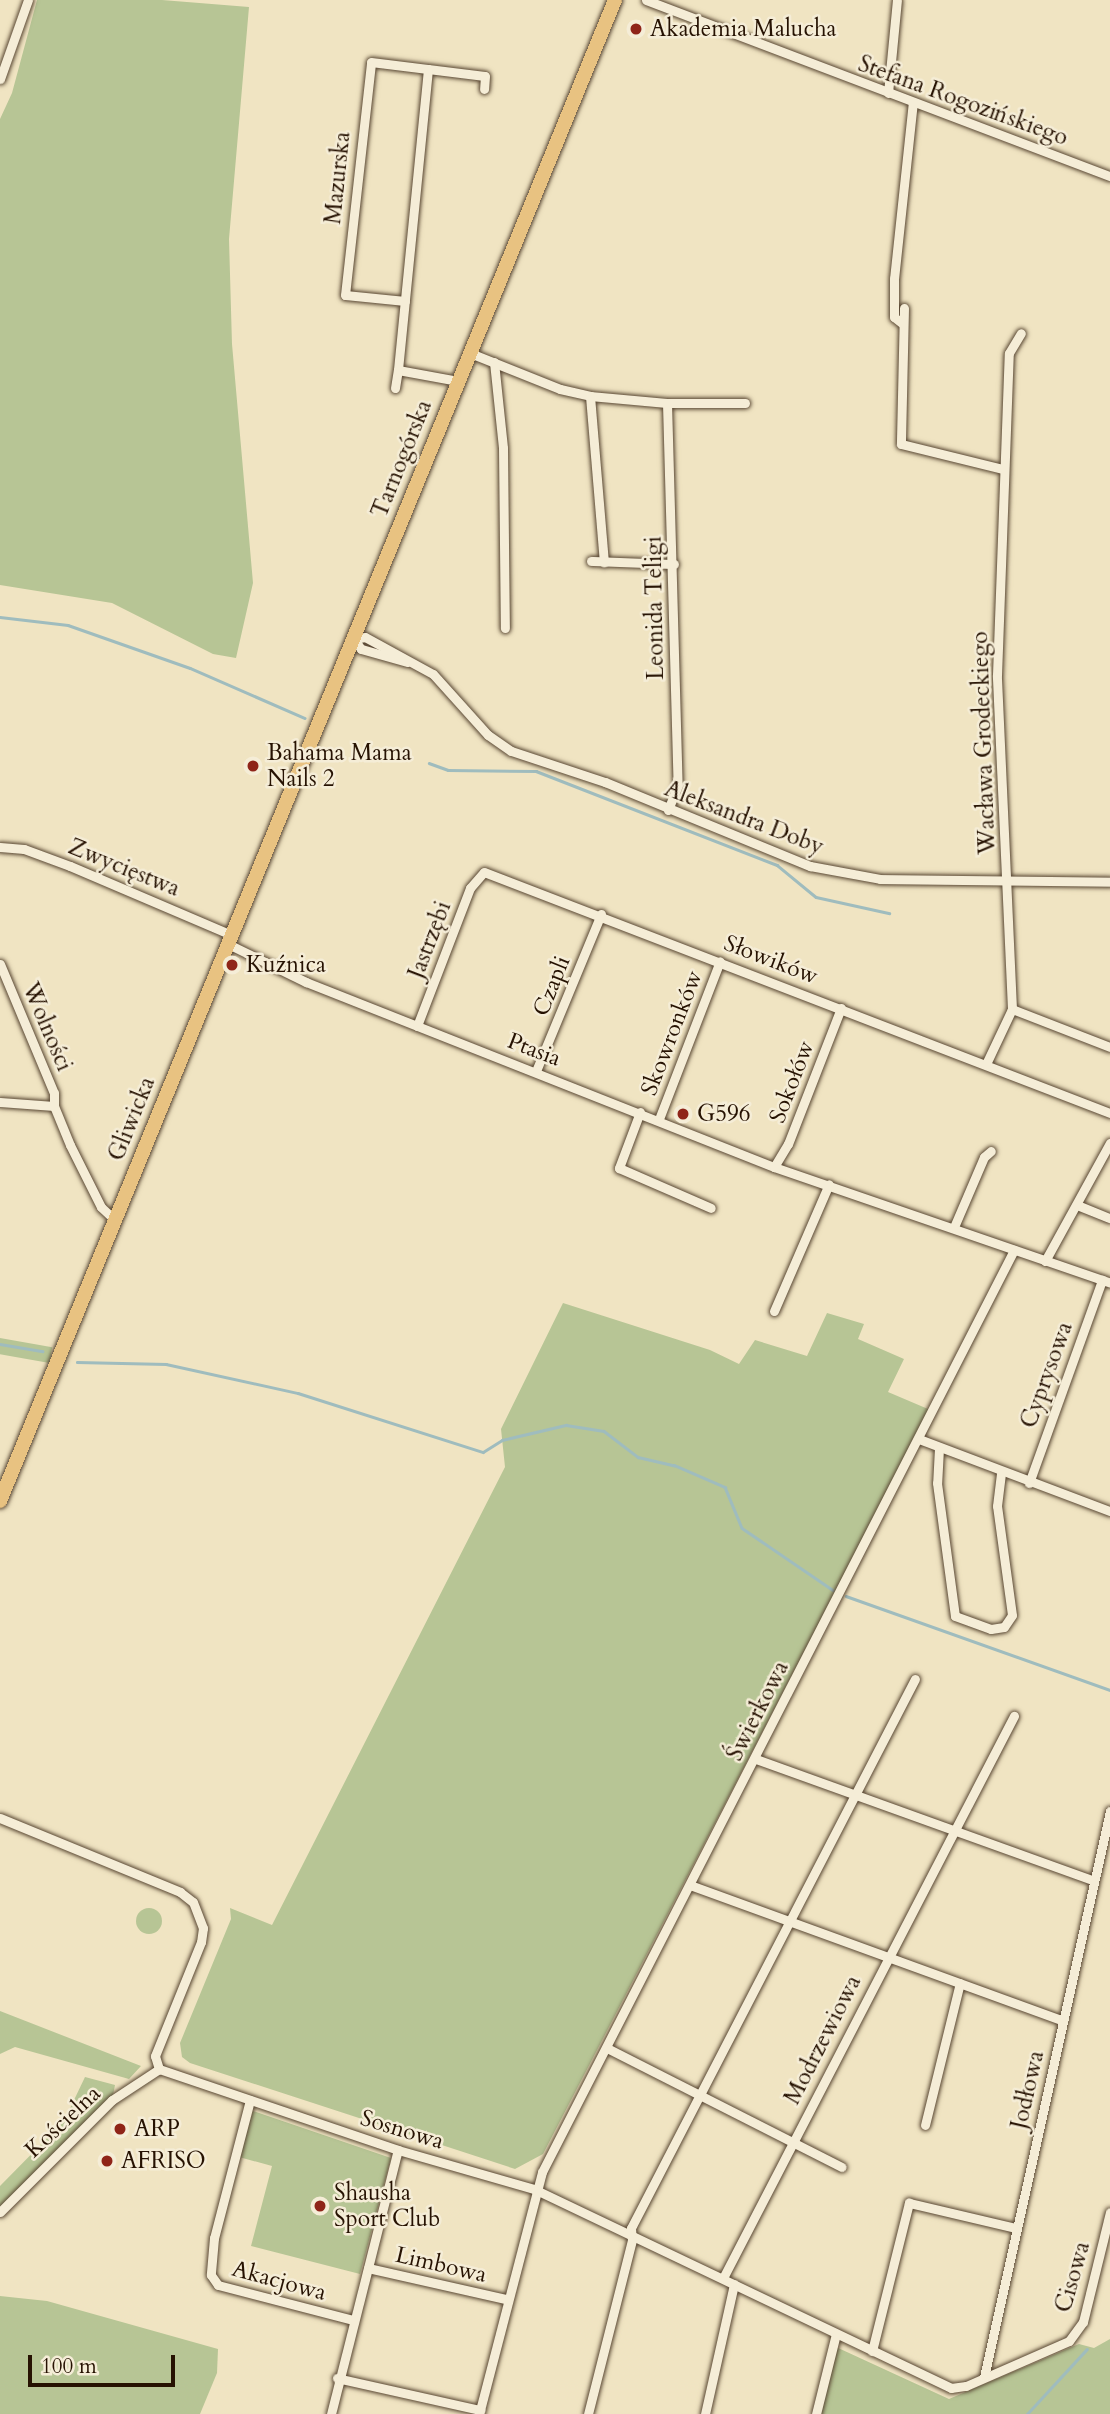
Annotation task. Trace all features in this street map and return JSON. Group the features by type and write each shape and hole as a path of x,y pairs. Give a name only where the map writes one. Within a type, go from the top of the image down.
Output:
{"main road":[{"name":"Tarnogórska","path":"230,939 615,0"},
{"name":"Gliwicka","path":"0,1501 230,939"}],"street":[{"path":"0,79 28,0"},
{"name":"Stefana Rogozińskiego","path":"646,0 1110,176"},
{"path":"888,93 897,0"},
{"name":"Mazurska","path":"405,301 345,295 371,62 485,76 484,89"},
{"path":"395,388 428,69"},
{"path":"903,324 894,317 894,279 913,103"},
{"path":"904,307 901,444 1003,469"},
{"name":"Wacława Grodeckiego","path":"1012,1009 997,675 1009,353 1021,333"},
{"path":"470,353 590,396 667,403 745,403"},
{"path":"494,362 503,460 505,628"},
{"path":"398,370 458,381"},
{"path":"590,396 604,562"},
{"name":"Leonida Teligi","path":"667,403 674,564 678,785 668,810"},
{"path":"592,561 674,564"},
{"name":"Aleksandra Doby","path":"354,639 361,649 407,662 447,685 488,734 511,751 833,872 880,879 1110,882"},
{"name":"Zwycięstwa","path":"0,847 24,849 82,870 230,939"},
{"name":"Słowików","path":"484,872 601,914 1110,1114"},
{"name":"Jastrzębi","path":"417,1026 470,888 484,872"},
{"name":"Czapli","path":"536,1072 601,914"},
{"name":"Ptasia","path":"230,939 264,965 775,1167 1106,1281"},
{"name":"Skowronków","path":"659,1119 720,961"},
{"name":"Wolności","path":"0,964 54,1093 54,1106 100,1207 115,1220"},
{"name":"Sokołów","path":"775,1167 788,1144 841,1008"},
{"path":"986,1065 1012,1009 1110,1047"},
{"name":"Wolności","path":"0,1102 54,1106"},
{"path":"640,1112 619,1168 712,1208"},
{"path":"1045,1261 1110,1143"},
{"path":"954,1227 984,1157 991,1151"},
{"path":"774,1311 829,1184"},
{"path":"1077,1205 1110,1218"},
{"name":"Świerkowa","path":"534,2189 1014,1250"},
{"name":"Cyprysowa","path":"1029,1483 1106,1281"},
{"path":"919,1439 1029,1483 1110,1511"},
{"path":"939,1448 937,1483 955,1616 991,1629 1004,1627 1012,1615 997,1506 1001,1472"},
{"path":"589,2414 632,2235 700,2092 915,1679"},
{"name":"Modrzewiowa","path":"723,2278 887,1956 1014,1716"},
{"path":"756,1759 1094,1881"},
{"name":"Jodłowa","path":"984,2377 1110,1811"},
{"path":"0,1818 180,1892 193,1902 203,1928 201,1942 155,2056 159,2069"},
{"name":"Modrzewiowa","path":"690,1885 1063,2021"},
{"path":"925,2125 960,1983"},
{"name":"Modrzewiowa","path":"607,2048 700,2092 842,2166"},
{"name":"Sosnowa","path":"159,2069 398,2150 534,2189 951,2388 984,2377"},
{"name":"Kościelna","path":"0,2212 113,2100 159,2069"},
{"name":"Akacjowa","path":"250,2100 214,2238 211,2276 218,2285 353,2320"},
{"path":"331,2414 337,2378 398,2150"},
{"name":"Limbowa","path":"479,2412 534,2189"},
{"path":"872,2351 909,2203 1017,2228"},
{"name":"Cisowa","path":"984,2377 1069,2341 1076,2332 1088,2303 1110,2212"},
{"name":"Limbowa","path":"368,2268 506,2299"},
{"path":"705,2414 734,2284"},
{"path":"816,2414 835,2334"},
{"path":"337,2378 479,2412"}],"green space":[{"path":"37,0 162,0 249,7 229,239 232,344 253,583 236,658 213,654 112,603 0,585 0,119 12,93"},
{"path":"563,1303 710,1350 739,1364 755,1340 807,1356 827,1313 864,1324 858,1339 904,1359 888,1392 928,1409 928,1413 543,2154 515,2169 190,2063 182,2057 180,2043 231,1919 230,1908 272,1925 505,1467 501,1429"},
{"path":"0,1338 52,1347 49,1363 0,1354"},
{"path":"149,1908 158,1912 162,1921 158,1930 149,1934 140,1930 136,1921 140,1912"},
{"path":"0,2011 141,2066 129,2079 15,2047 0,2054"},
{"path":"85,2077 115,2085 112,2100 0,2212 0,2186 64,2121"},
{"name":"Shausha Sport Club","path":"253,2111 391,2158 360,2274 251,2246 272,2166 239,2157"},
{"path":"0,2296 47,2301 218,2349 217,2373 200,2414 0,2414"},
{"path":"1110,2339 1110,2414 821,2414 836,2347 949,2399 1079,2344 1094,2348"}],"waterway":[{"path":"0,617 68,625 190,668 305,718"},
{"path":"429,763 448,770 536,771 777,865 816,897 889,913"},
{"path":"0,1344 42,1351"},
{"path":"77,1362 166,1364 298,1393 483,1452 502,1440 566,1425 604,1431 638,1457 674,1465 725,1487 742,1528 833,1590"},
{"path":"846,1596 1110,1690"},
{"path":"1027,2414 1087,2349"}],"place":[{"name":"Akademia Malucha","path":"636,29"},
{"name":"Bahama Mama Nails 2","path":"253,766"},
{"name":"Kuźnica","path":"232,965"},
{"name":"G596","path":"683,1114"},
{"name":"ARP","path":"120,2129"},
{"name":"AFRISO","path":"107,2161"},
{"name":"Shausha Sport Club","path":"320,2206"}]}
